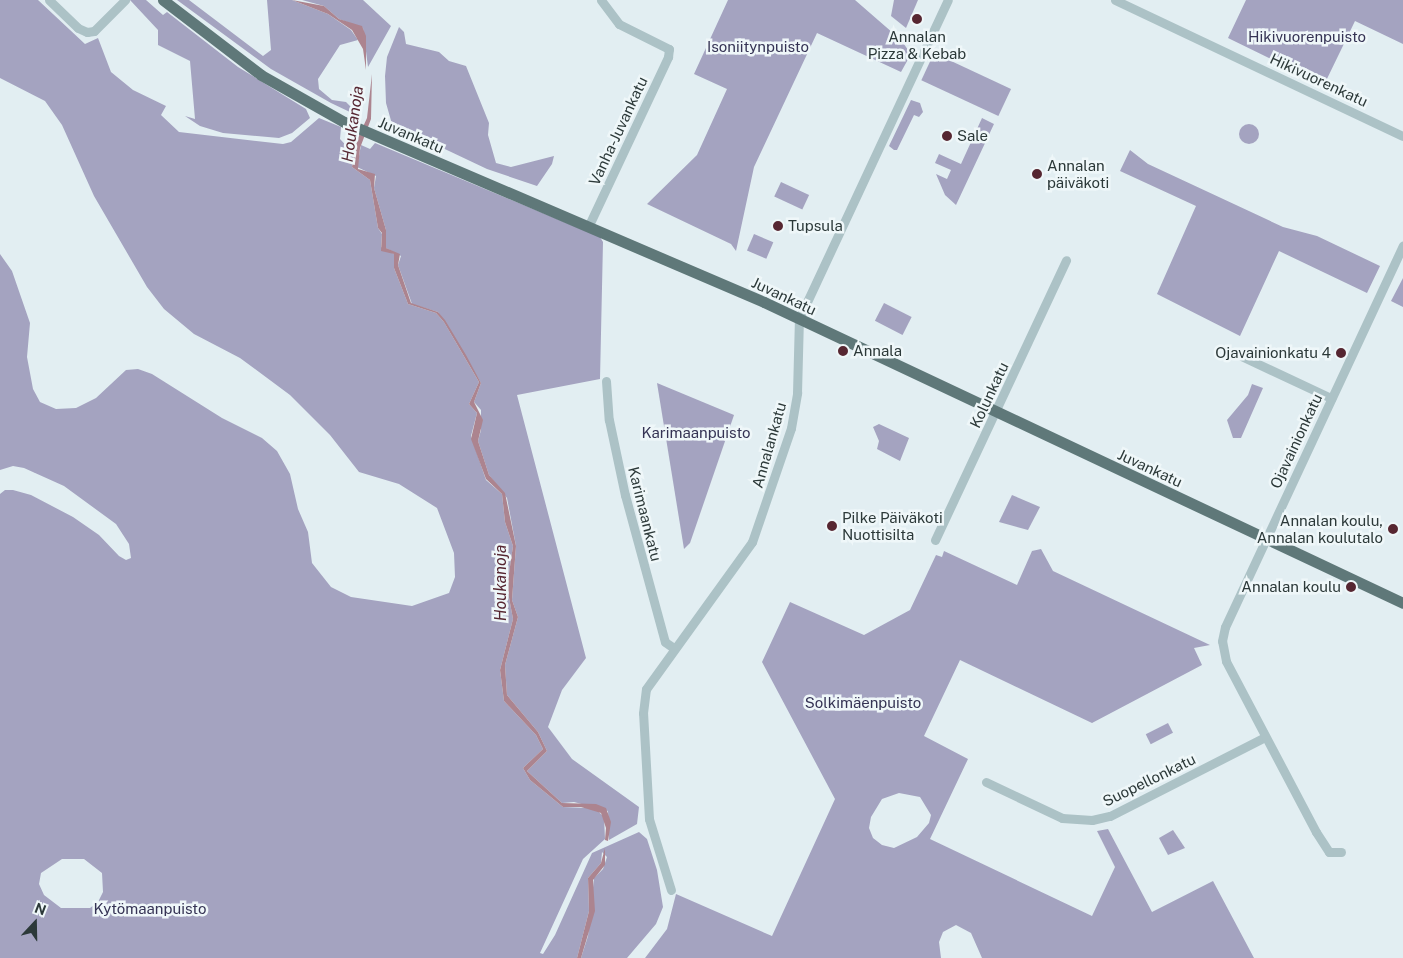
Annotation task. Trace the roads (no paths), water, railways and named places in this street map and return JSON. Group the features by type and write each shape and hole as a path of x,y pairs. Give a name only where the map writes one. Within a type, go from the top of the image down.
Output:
{"main road":[{"name":"Juvankatu","path":"163,0 261,75 344,122 588,225 799,318 1403,604"}],"street":[{"path":"49,0 78,28 88,32 94,31 124,0"},
{"name":"Vanha-Juvankatu","path":"588,225 668,57 669,48 619,24 600,0"},
{"name":"Annalankatu","path":"671,890 649,819 643,713 646,689 752,542 791,428 798,393 799,318 948,0"},
{"name":"Hikivuorenkatu","path":"1115,0 1127,3 1403,136"},
{"name":"Ojavainionkatu","path":"1341,852 1329,852 1322,844 1226,661 1222,642 1225,627 1403,246"},
{"name":"Kolunkatu","path":"935,540 1066,260"},
{"path":"1239,355 1331,398"},
{"name":"Karimaankatu","path":"606,381 609,420 625,495 666,642 674,648"},
{"name":"Suopellonkatu","path":"986,782 1062,818 1092,820 1110,816 1265,737"}],"place":[{"name":"Annalan Pizza & Kebab","path":"917,19"},
{"name":"Sale","path":"947,136"},
{"name":"Annalan päiväkoti","path":"1037,174"},
{"name":"Tupsula","path":"778,226"},
{"name":"Annala","path":"843,351"},
{"name":"Ojavainionkatu 4","path":"1341,353"},
{"name":"Pilke Päiväkoti Nuottisilta","path":"832,526"},
{"name":"Annalan koulu, Annalan koulutalo","path":"1393,529"},
{"name":"Annalan koulu","path":"1351,587"}],"park label":[{"name":"Hikivuorenpuisto","path":"1307,37"},
{"name":"Isoniitynpuisto","path":"758,47"},
{"name":"Karimaanpuisto","path":"696,433"},
{"name":"Solkimäenpuisto","path":"863,703"},
{"name":"Kytömaanpuisto","path":"150,909"}],"water label":[{"name":"Houkanoja","path":"353,124"},
{"name":"Houkanoja","path":"501,583"}]}
